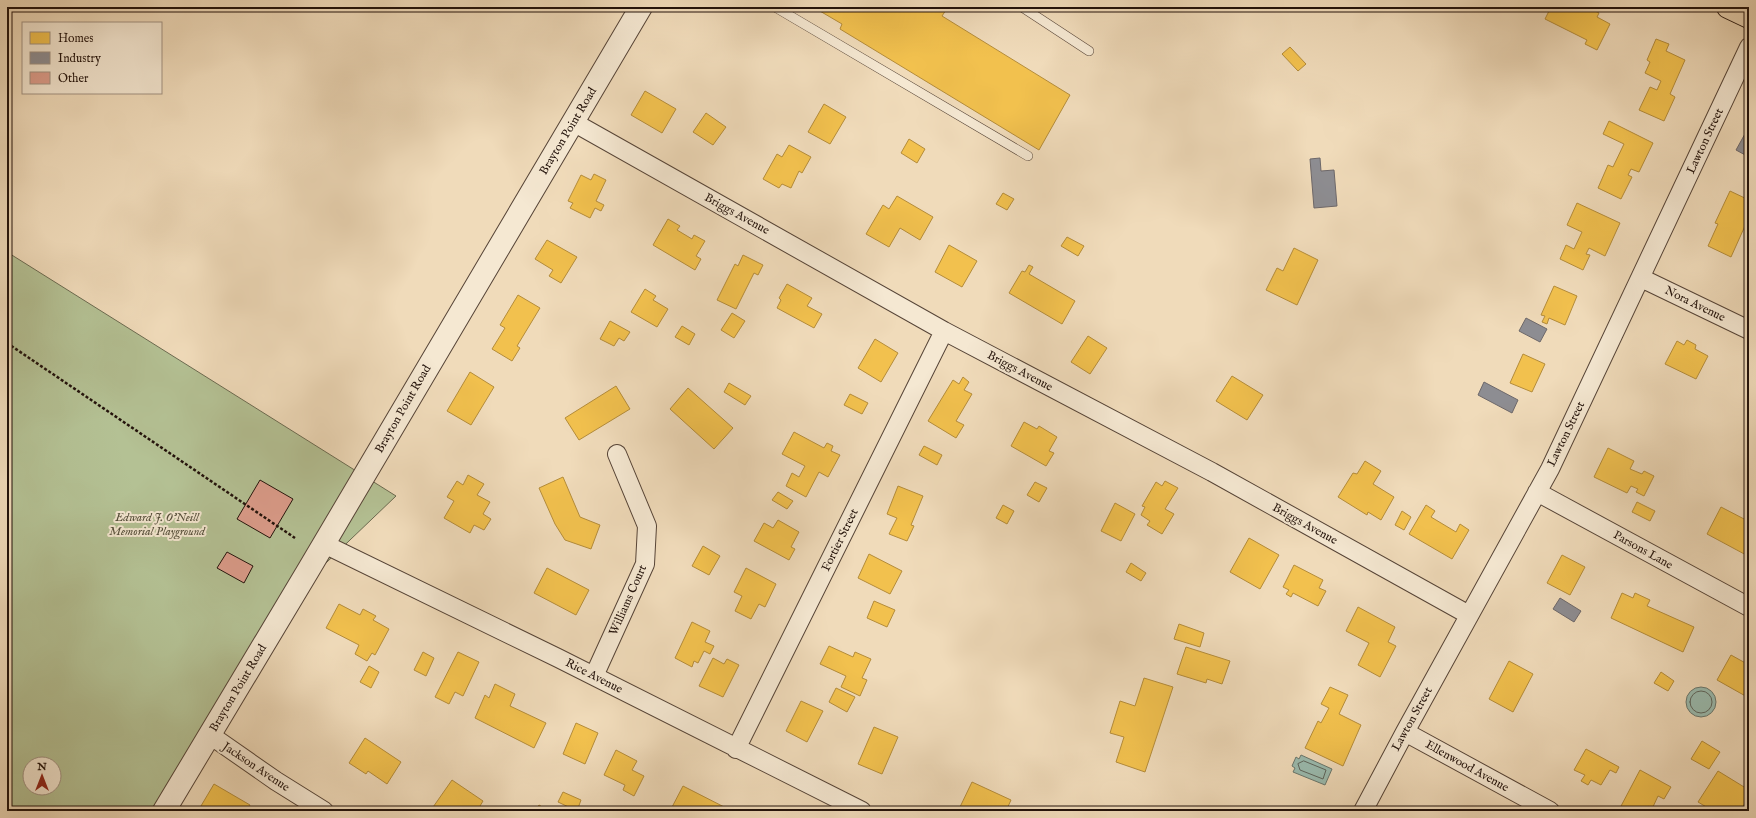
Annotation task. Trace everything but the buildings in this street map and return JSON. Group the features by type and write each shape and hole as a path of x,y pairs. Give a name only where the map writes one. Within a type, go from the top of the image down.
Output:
{"main road":[{"path":"1728,7 1749,17"}],"street":[{"name":"Brayton Point Road","path":"164,811 324,544 640,7"},
{"name":"Lawton Street","path":"1363,811 1404,732 1537,492 1569,429 1749,47"},
{"name":"Briggs Avenue","path":"573,122 944,331 1212,472 1470,615"},
{"name":"Nora Avenue","path":"1640,278 1749,330"},
{"name":"Fortier Street","path":"736,748 944,331"},
{"name":"Williams Court","path":"594,676 645,564 647,526 617,454"},
{"name":"Parsons Lane","path":"1537,492 1749,607"},
{"name":"Rice Avenue","path":"324,544 594,676 862,811"},
{"name":"Ellenwood Avenue","path":"1404,732 1550,811"},
{"name":"Jackson Avenue","path":"210,735 276,781 324,811"}],"lane":[{"path":"775,7 1028,156"},
{"path":"1022,7 1089,51"}],"path":[{"path":"7,343 295,538"}],"green space":[{"name":"Edward J. O'Neill Memorial Playground","path":"7,252 396,496 281,606 161,811 7,811"}],"water":[{"path":"1701,687 1707,688 1715,696 1715,708 1707,716 1701,717 1695,716 1687,708 1686,702 1687,696 1695,688"},
{"path":"1301,755 1332,769 1325,785 1293,772 1295,768 1292,766 1296,757 1299,759"}]}
